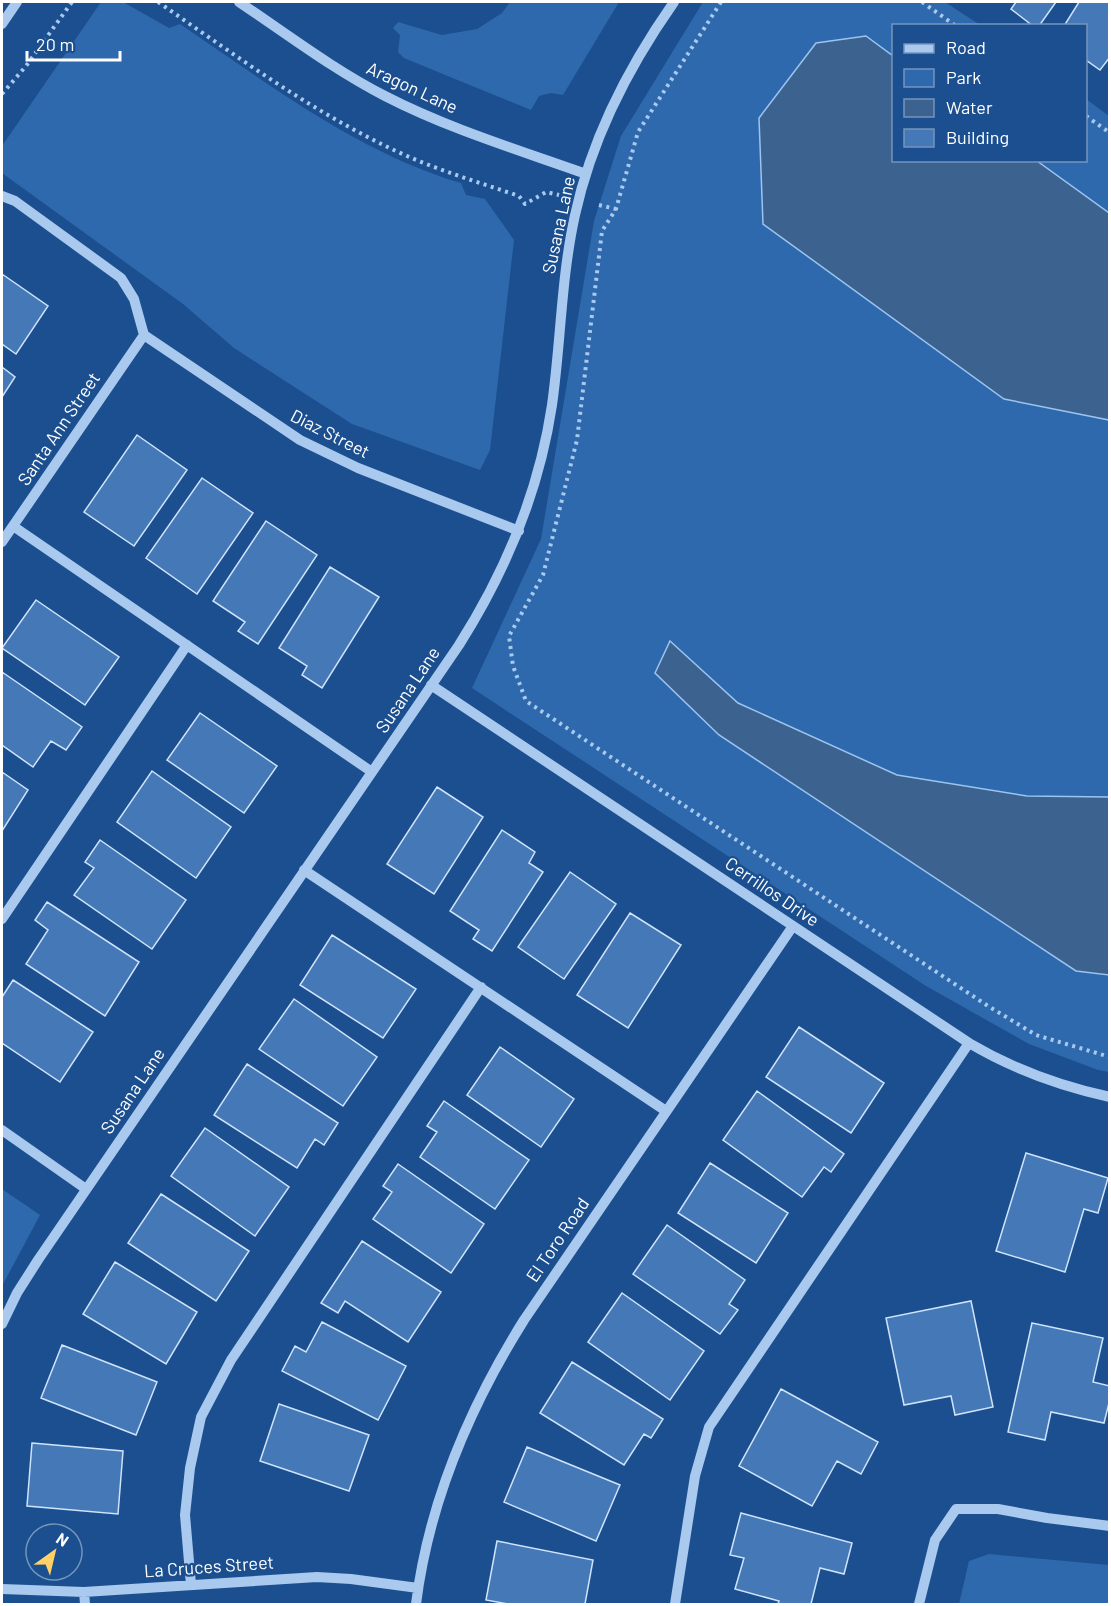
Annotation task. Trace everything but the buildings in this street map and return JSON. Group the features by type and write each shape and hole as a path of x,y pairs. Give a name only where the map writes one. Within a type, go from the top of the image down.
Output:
{"street":[{"path":"2,24 17,2"},
{"name":"Aragon Lane","path":"239,2 324,60 386,97 451,125 586,174"},
{"name":"Susana Lane","path":"2,1324 17,1293 86,1189 482,609 519,531 539,468 556,375 568,253 586,174 600,134 618,95 638,57 674,2"},
{"path":"2,196 15,201 121,278 134,299 144,335"},
{"name":"Santa Ann Street","path":"2,542 144,335"},
{"name":"Diaz Street","path":"144,335 272,423 309,445 358,468 519,531"},
{"path":"13,526 372,772"},
{"path":"2,919 187,645"},
{"name":"Cerrillos Drive","path":"432,685 969,1043 1008,1064 1043,1079 1110,1097"},
{"path":"304,870 666,1111"},
{"name":"El Toro Road","path":"416,1605 427,1540 440,1494 456,1448 498,1360 793,926"},
{"path":"191,1585 185,1515 190,1468 201,1417 231,1360 481,987"},
{"path":"675,1605 695,1476 709,1427 969,1043"},
{"path":"2,1130 86,1189"},
{"path":"919,1605 935,1540 956,1509 998,1509 1110,1526"},
{"name":"La Cruces Street","path":"2,1589 84,1592 317,1577 418,1588"},
{"path":"84,1592 85,1605"}],"path":[{"path":"2,94 26,66 72,2"},
{"path":"158,2 328,116 398,152 519,195 525,204 546,192 616,209"},
{"path":"721,2 638,132 616,209 602,231 578,440 543,575 509,636 513,666 526,701 988,1006 1036,1035 1110,1057"},
{"path":"922,2 953,24"},
{"path":"1087,117 1110,133"}],"green space":[{"path":"101,2 123,2 169,28 180,24 281,93 350,135 423,170 461,183 466,195 485,199 514,240 490,450 480,470 352,424 234,348 183,304 2,173 2,146"},
{"path":"510,2 619,2 563,95 551,93 539,96 531,110 404,58 398,52 400,35 393,28 398,22 442,35 477,29 502,13"},
{"path":"703,2 945,2 978,24 892,24 892,162 1087,162 1087,100 1109,116 1109,1072 1029,1044 926,986 472,688 541,539 594,221 621,136"},
{"path":"2,1189 40,1215 2,1286"},
{"path":"989,1554 1109,1565 1109,1604 959,1604 969,1561"}],"water":[{"path":"866,36 892,55 892,162 1038,162 1109,213 1109,420 1004,399 763,224 759,118 816,43"},
{"path":"670,641 738,703 897,775 1027,796 1109,797 1109,975 1076,971 719,735 655,673"}]}
